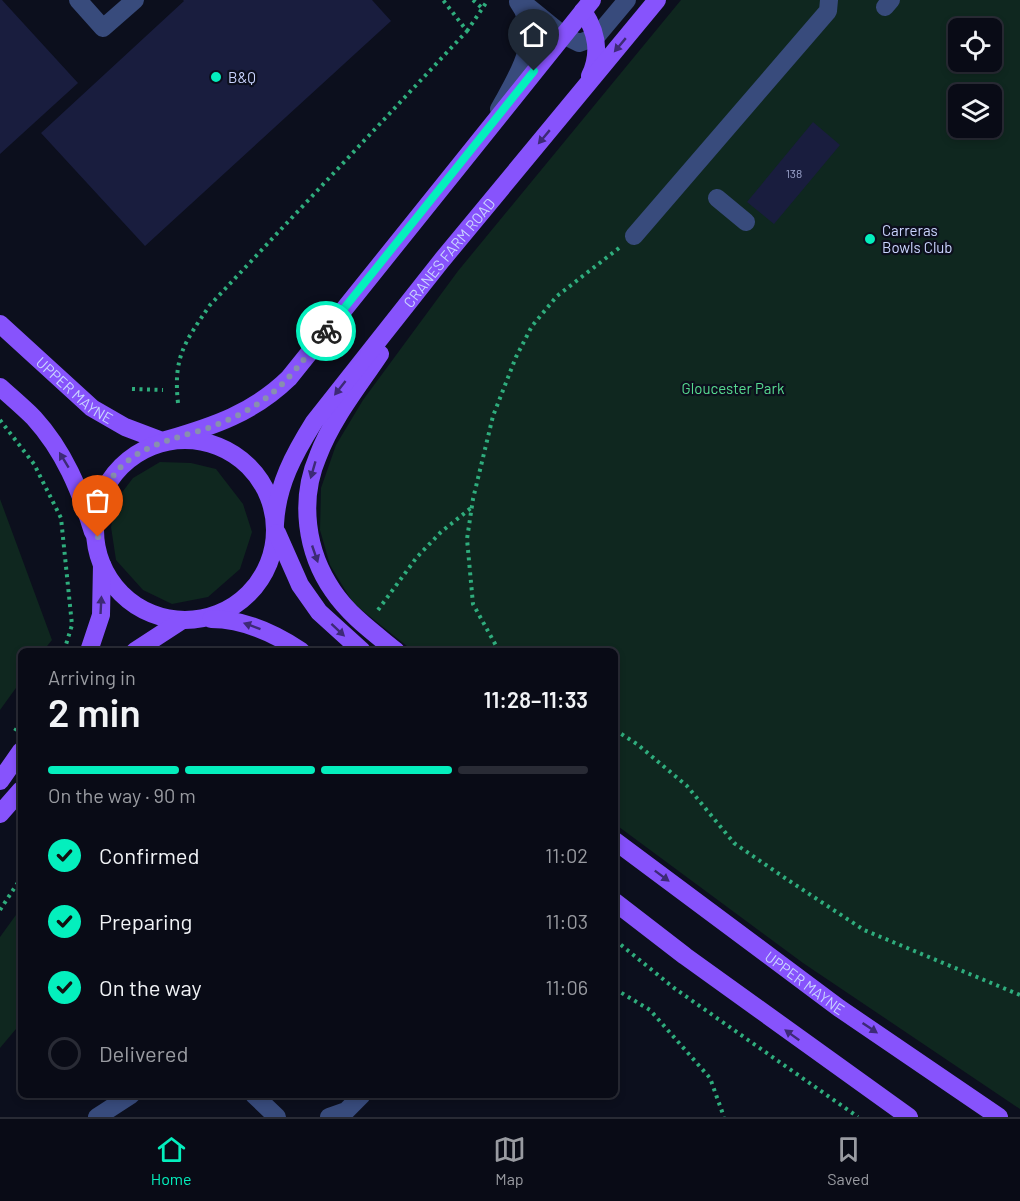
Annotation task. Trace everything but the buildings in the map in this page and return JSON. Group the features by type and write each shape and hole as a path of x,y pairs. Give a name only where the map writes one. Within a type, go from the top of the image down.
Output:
{"main road":[{"name":"CRANES FARM ROAD","path":"275,526 276,506 285,476 298,447 314,422 442,260 657,0"},
{"path":"90,648 101,615 101,556 98,519 100,502 107,487 129,459 164,440 204,429 231,418 271,395 306,357 563,35 583,4"},
{"path":"582,92 598,53 596,37 583,4"},
{"path":"393,648 346,608 323,575 310,537 307,496 311,474 327,436 442,260"},
{"name":"UPPER MAYNE","path":"0,324 92,408 125,427 164,440"},
{"path":"0,387 34,419 64,459 78,489 106,570 124,596 139,608 165,620 237,621 271,633 296,648"},
{"path":"164,440 186,439 218,447 234,456 260,483 270,502 275,526 300,585 319,612 359,648"},
{"path":"140,648 189,621 227,609 242,599 264,573 272,555 275,526"},
{"path":"0,781 18,755"},
{"path":"0,814 18,793"},
{"name":"UPPER MAYNE","path":"618,843 839,1008 999,1117"},
{"path":"618,904 685,956 909,1117"}],"street":[{"path":"78,0 104,28 135,0"},
{"path":"518,0 563,35 579,43 596,37 627,0"},
{"path":"491,124 521,67 529,44 528,21 518,0"},
{"path":"634,236 828,11 830,0"},
{"path":"717,198 746,222"},
{"path":"97,1117 126,1098"},
{"path":"257,1098 277,1117"},
{"path":"333,1116 346,1111 359,1098"}],"path":[{"path":"443,0 467,31"},
{"path":"474,0 482,8"},
{"path":"178,403 177,368 180,354 188,337 210,305 467,31 488,0"},
{"path":"497,648 473,604 467,539 493,416 516,357 532,326 557,296 634,236"},
{"path":"132,389 163,390"},
{"path":"0,420 34,464 61,518 72,625 65,648"},
{"path":"372,618 417,557 441,532 472,507"},
{"path":"618,732 638,744 687,786 734,843 864,930 1020,995"},
{"path":"0,910 18,883"},
{"path":"618,942 674,988 858,1117"},
{"path":"618,991 650,1010 710,1078 724,1117"}],"green space":[{"name":"Gloucester Park","path":"681,0 1020,0 1020,1109 803,963 618,826 618,648 409,648 353,603 330,565 320,530 321,488 336,445 363,400 458,271"},
{"path":"160,462 191,463 216,469 243,504 252,532 240,569 208,597 172,604 143,590 116,560 111,527 117,499 133,478"},
{"path":"0,499 52,640 45,648 18,648 18,685 0,710"},
{"path":"18,912 18,1027 0,1048 0,937"}],"way so far":[{"path":"98,537 100,502 107,487 129,459 162,441 204,429 255,406 289,378 326,331"}],"place":[{"name":"B&Q","path":"216,77"},
{"name":"Carreras Bowls Club","path":"870,239"}],"route":[{"path":"326,331 534,71"}]}
